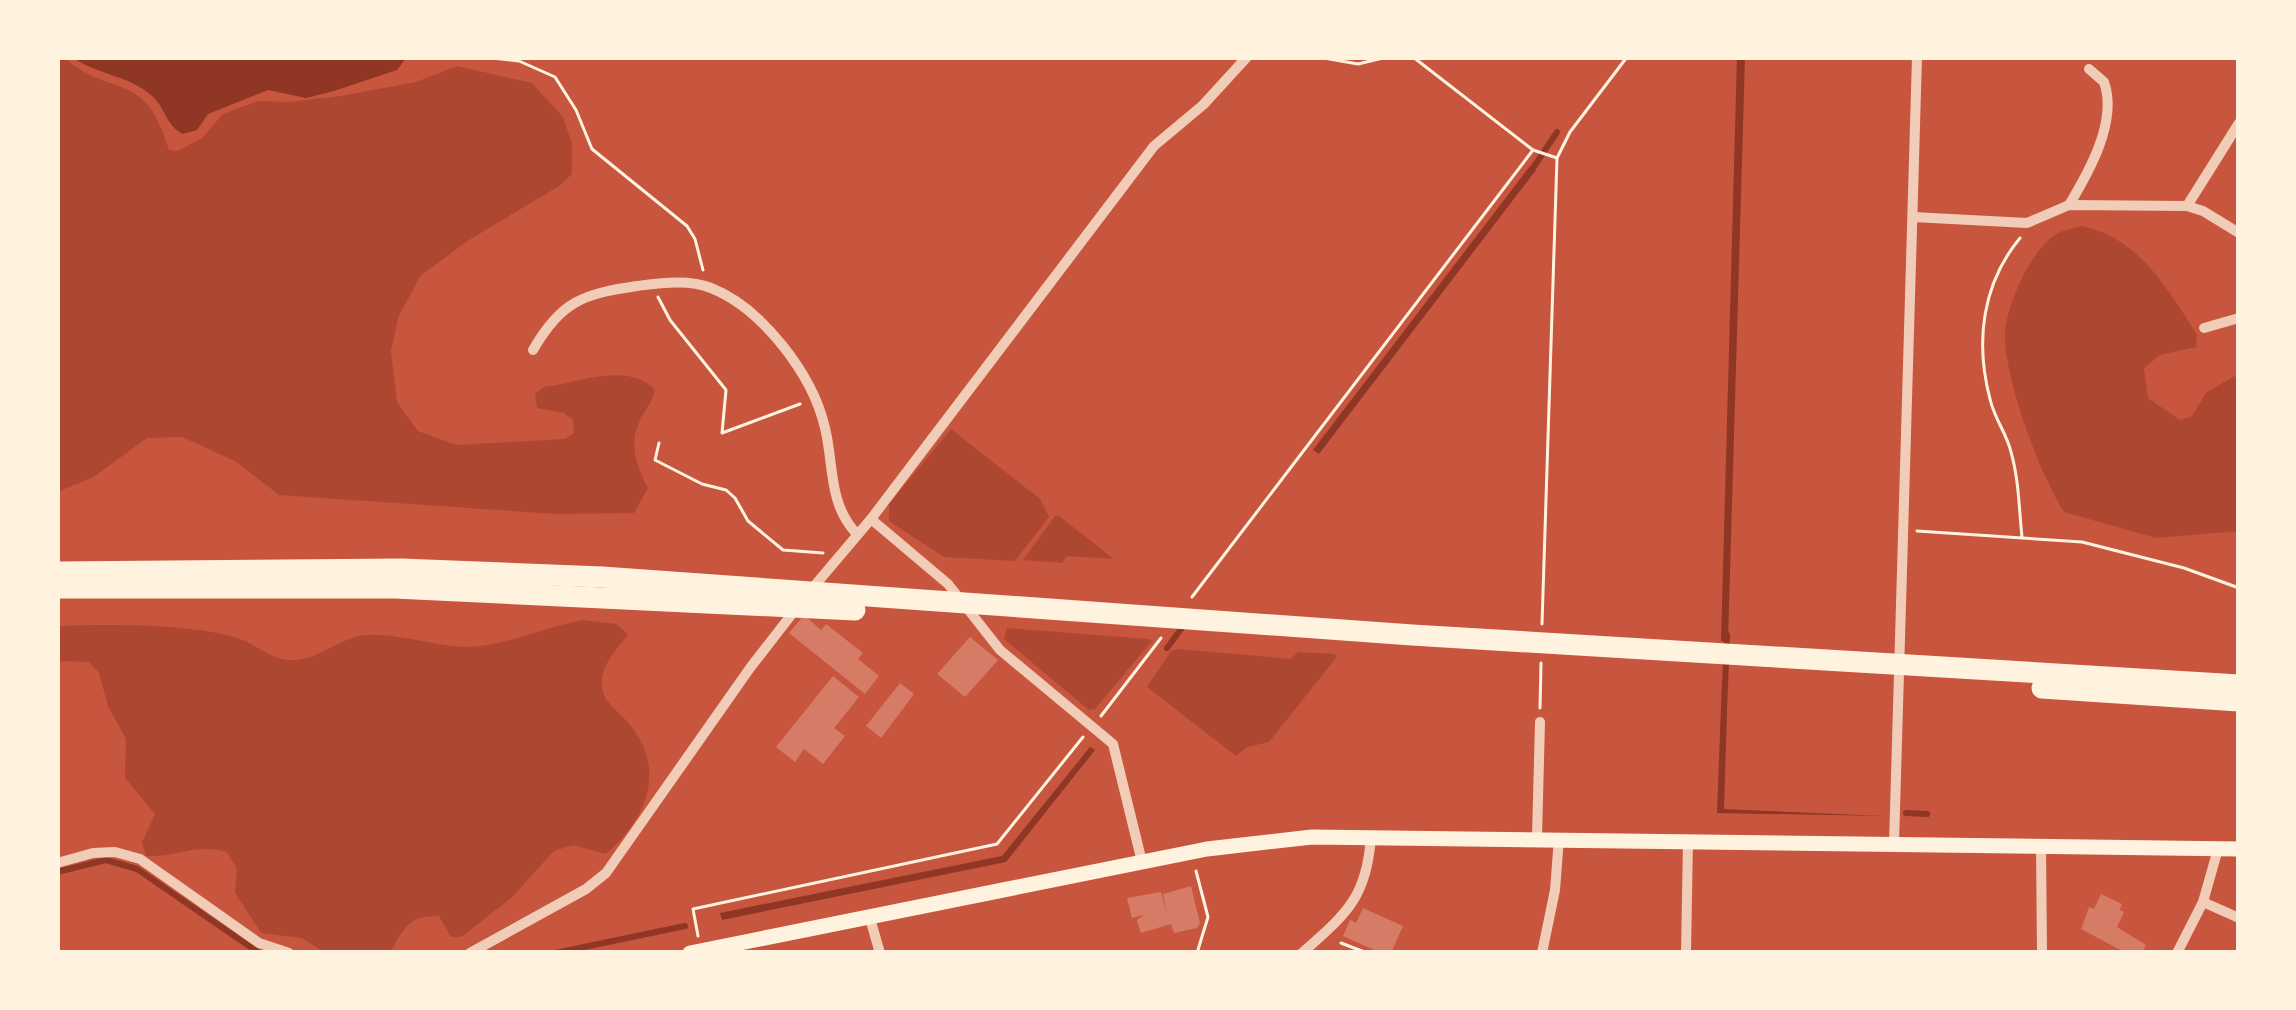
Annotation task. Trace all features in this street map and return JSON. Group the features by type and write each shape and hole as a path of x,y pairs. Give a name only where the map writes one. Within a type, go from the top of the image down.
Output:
{"highway":[{"path":"57,572 400,569 602,577 783,597"},
{"path":"57,588 395,588 783,597 1997,676 2239,685"},
{"path":"1997,676 2239,671"},
{"path":"1997,676 2239,714"},
{"path":"2101,692 2239,701"}],"main road":[{"path":"690,953 1257,842 1372,836 1537,837 2239,849"}],"street":[{"path":"470,953 586,889 606,872 749,668 871,519 1154,146 1203,105 1247,57"},
{"path":"1894,844 1917,57"},
{"path":"2069,205 2109,112 2104,82 2089,69"},
{"path":"2187,206 2239,123"},
{"path":"1913,217 2027,223 2069,205 2187,206 2239,233"},
{"path":"532,350 545,328 578,298 653,284 708,286 750,314 801,368 826,430 840,511 856,532"},
{"path":"2204,328 2239,318"},
{"path":"871,519 926,562 1000,650 1113,744 1142,862"},
{"path":"1537,837 1540,722"},
{"path":"1302,953 1346,914 1362,890 1372,836"},
{"path":"1542,953 1555,890 1559,838"},
{"path":"1686,953 1688,840"},
{"path":"2042,846 2042,953"},
{"path":"2177,953 2203,902 2218,849"},
{"path":"57,863 115,852 140,860 259,943 289,953"},
{"path":"2203,902 2239,918"},
{"path":"869,915 880,953"}],"path":[{"path":"483,57 519,61 555,77 592,149 687,226 708,286"},
{"path":"1318,57 1358,64 1388,57"},
{"path":"1413,57 1536,151 1557,158"},
{"path":"1542,629 1557,158 1570,132 1627,57"},
{"path":"2022,538 2011,449 1990,400 1981,328 1988,292 2027,223"},
{"path":"653,284 670,320 726,390 722,433 783,408 817,401"},
{"path":"659,443 655,460 702,484 726,490 748,521 783,550 830,553 836,558"},
{"path":"1903,530 2082,542 2184,568 2239,588"},
{"path":"1540,722 1542,652"},
{"path":"1196,871 1208,917 1197,953"},
{"path":"1322,935 1366,953"}],"shaded area":[{"path":"57,57 138,96 160,124 169,150 178,151 202,138 223,114 257,101 341,96 416,82 457,66 532,83 563,117 572,144 572,174 420,276 398,318 391,351 397,402 418,431 456,445 565,439 574,433 573,420 564,413 537,408 535,394 544,387 617,375 644,381 655,390 637,427 634,445 648,488 634,513 556,514 279,495 235,461 182,437 147,438 92,478 57,492"},
{"path":"72,57 407,57 397,70 306,98 268,90 208,114 197,130 183,134 143,89"},
{"path":"1737,57 1745,57 1728,641 1721,641"},
{"path":"1530,166 1536,170 1319,454 1313,450"},
{"path":"2082,226 2102,232 2136,254 2163,283 2197,335 2196,347 2160,355 2144,368 2148,398 2180,420 2192,416 2206,393 2234,376 2239,380 2239,531 2156,538 2064,512 2055,496 2017,400 2006,353 2006,322 2037,253 2058,233"},
{"path":"951,429 1040,499 1049,517 1015,561 944,557 889,521 889,504"},
{"path":"1059,516 1114,559 1023,560"},
{"path":"583,620 616,624 628,634 607,664 602,684 605,698 645,750 648,787 634,822 606,854 573,845 554,851 510,899 461,937 451,937 439,916 422,918 405,928 392,949 379,953 325,953 302,938 261,933 235,893 237,869 227,852 205,849 146,856 142,842 155,814 125,778 126,739 108,706 99,673 89,662 57,661 57,626 199,630 240,639 290,660 311,657 367,635 468,647"},
{"path":"1007,628 1152,641 1095,709 1089,710 1004,639"},
{"path":"1171,651 1291,659 1298,652 1335,654 1336,658 1269,742 1247,747 1236,756 1147,687"},
{"path":"1722,679 1728,680 1724,809 1883,816 1717,813"},
{"path":"1090,747 1095,750 1006,862 722,920 720,913 1002,856"}],"building":[{"path":"804,615 821,630 826,624 863,653 858,659 879,676 865,694 789,633"},
{"path":"970,637 998,660 965,697 937,674"},
{"path":"833,676 859,697 834,728 845,736 823,764 804,749 795,762 776,747"},
{"path":"900,683 914,694 881,738 866,726"},
{"path":"1191,886 1200,923 1197,928 1174,933 1171,924 1141,933 1137,920 1144,915 1132,918 1127,898 1161,892 1167,914 1163,894"},
{"path":"2101,894 2122,904 2124,912 2117,927 2146,945 2142,953 2126,953 2081,929 2089,907 2094,909"},
{"path":"1363,908 1403,926 1391,953 1343,936 1350,920 1356,923"}],"waterway":[{"path":"1531,171 1557,132"},
{"path":"1167,648 1184,625"},
{"path":"1725,688 1727,635"},
{"path":"1906,813 1927,814"},
{"path":"57,872 106,860 137,869 259,953"},
{"path":"555,953 685,926"}]}
